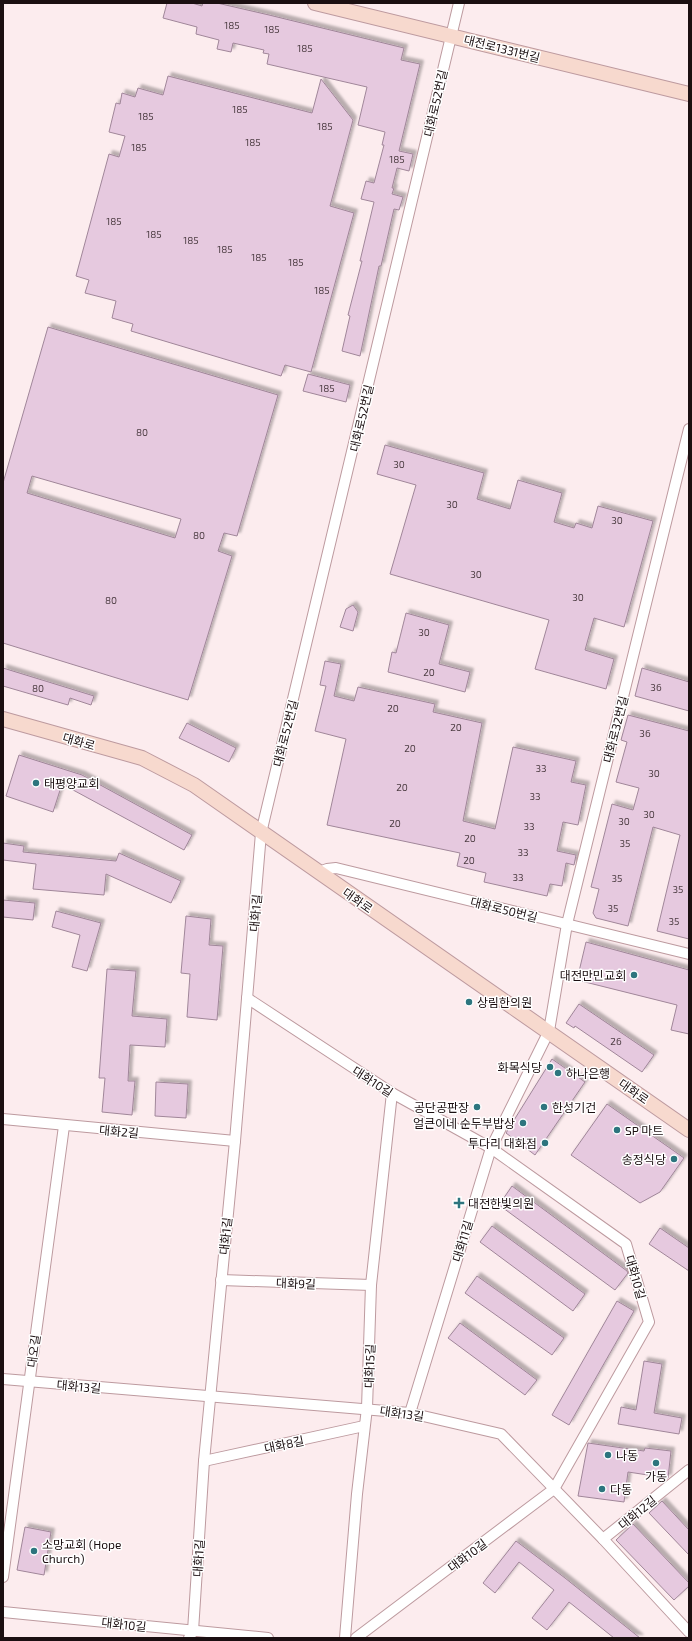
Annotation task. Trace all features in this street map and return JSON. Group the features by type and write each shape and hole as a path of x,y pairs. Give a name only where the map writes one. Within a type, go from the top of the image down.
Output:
{"main road":[{"name":"대전로1331번길","path":"315,3 689,94"},
{"name":"대화로","path":"3,719 142,758 194,786 549,1031 689,1130"}],"street":[{"name":"대화로52번길","path":"261,832 459,3"},
{"name":"대화로32번길","path":"549,1031 566,924 689,429"},
{"name":"대화1길","path":"191,1634 204,1461 235,1141 261,832"},
{"name":"대화로50번길","path":"319,872 336,868 689,954"},
{"name":"대화10길","path":"247,998 392,1093 491,1148 626,1244 649,1322 554,1489 356,1638"},
{"name":"대화11길","path":"410,1413 491,1148 549,1031"},
{"name":"대화15길","path":"345,1638 364,1426 367,1408 372,1285 392,1093"},
{"name":"대화2길","path":"3,1119 64,1126 235,1141"},
{"name":"대오길","path":"3,1577 4,1552 64,1126"},
{"name":"대화9길","path":"221,1280 372,1285"},
{"name":"대화13길","path":"3,1378 29,1382 210,1397 367,1408 410,1413 501,1434 603,1539 689,1632"},
{"name":"대화8길","path":"204,1461 364,1426"},
{"name":"대화12길","path":"603,1539 689,1470"},
{"name":"대화10길","path":"3,1612 191,1634 268,1638"}],"building":[{"path":"167,3 192,3 202,6 203,3 217,3 269,15 404,48 401,60 420,64 399,151 413,154 409,171 397,168 392,194 403,197 399,210 394,209 381,266 379,266 360,356 342,351 350,316 348,315 362,261 360,261 374,202 361,199 366,181 374,183 384,145 382,145 385,132 358,125 367,87 267,64 269,54 263,53 264,50 233,43 231,52 217,49 219,40 196,34 197,27 163,18"},
{"path":"168,76 312,113 321,79 353,120 330,206 354,213 311,372 285,365 281,376 131,331 133,324 112,318 116,301 85,293 89,280 76,276 109,154 119,157 125,136 109,132 116,103 120,104 122,93 135,97 138,88 163,95"},
{"path":"48,327 278,395 237,536 224,533 218,551 232,556 188,700 3,643 3,483","holes":["32,476 181,519 175,538 27,493"]},
{"path":"308,374 350,385 346,402 303,391"},
{"path":"385,445 484,473 477,499 510,509 518,480 562,493 554,522 574,528 576,523 592,528 598,506 653,521 624,627 594,618 585,650 614,659 606,689 535,669 549,620 390,574 416,485 377,474"},
{"path":"353,605 358,612 353,631 340,627 346,609"},
{"path":"406,613 449,625 439,664 470,672 465,692 388,672 392,652 396,653"},
{"path":"325,661 341,664 334,696 354,701 358,687 435,704 433,712 482,723 463,821 495,829 513,747 576,761 571,782 586,785 578,825 563,822 557,851 576,855 574,865 566,863 562,886 550,884 547,896 484,882 486,873 457,866 460,853 327,825 346,739 315,731 326,686 320,685"},
{"path":"3,668 94,696 91,705 70,698 68,705 3,686"},
{"path":"642,668 689,682 689,711 635,696"},
{"path":"628,715 689,731 689,939 657,931 680,835 653,827 628,926 596,918 593,913 599,889 591,887 612,804 633,810 639,788 616,782 627,742 621,740"},
{"path":"187,723 236,748 229,762 179,738"},
{"path":"19,755 82,775 192,835 184,850 62,784 53,812 6,796"},
{"path":"3,843 24,846 23,852 116,861 119,853 181,881 171,903 106,874 104,895 33,889 36,864 3,860"},
{"path":"3,900 35,903 33,920 3,917"},
{"path":"56,911 101,923 87,971 72,967 80,935 52,927"},
{"path":"186,916 211,919 209,945 223,946 217,1020 187,1017 190,974 181,973"},
{"name":"대전만민교회","path":"586,942 689,970 689,1034 671,1030 677,1005 577,980"},
{"path":"107,969 136,971 132,1016 167,1019 165,1047 130,1045 128,1081 135,1081 132,1115 102,1112 105,1078 99,1078"},
{"path":"579,1004 654,1055 642,1072 575,1026 574,1028 566,1023"},
{"name":"한성기건","path":"552,1059 585,1082 535,1155 506,1133"},
{"path":"156,1082 188,1084 186,1118 155,1116"},
{"name":"SP 마트","path":"607,1104 684,1158 660,1192 640,1203 571,1155"},
{"path":"512,1186 627,1271 628,1273 615,1290 499,1205"},
{"path":"492,1226 585,1294 573,1311 480,1242"},
{"path":"660,1228 689,1248 689,1271 649,1244"},
{"path":"477,1276 564,1338 552,1355 465,1293"},
{"path":"617,1301 634,1311 569,1425 552,1415"},
{"path":"460,1323 537,1380 525,1395 448,1338"},
{"path":"644,1361 662,1364 654,1413 682,1418 679,1434 618,1424 621,1407 636,1410"},
{"path":"588,1443 644,1451 645,1448 671,1451 668,1478 628,1472 624,1502 578,1496"},
{"path":"662,1501 689,1530 689,1555 649,1513"},
{"path":"633,1524 689,1583 689,1586 674,1600 616,1540"},
{"name":"소망교회 (Hope Church)","path":"25,1527 51,1532 44,1575 17,1570"},
{"path":"516,1541 640,1638 614,1638 569,1602 547,1630 532,1618 554,1590 519,1562 495,1593 483,1583"}],"place":[{"name":"태평양교회","path":"36,783"},
{"name":"대전만민교회","path":"634,975"},
{"name":"상림한의원","path":"469,1002"},
{"name":"화목식당","path":"550,1067"},
{"name":"하나은행","path":"558,1073"},
{"name":"공단공판장","path":"477,1107"},
{"name":"한성기건","path":"544,1107"},
{"name":"얼큰이네 순두부밥상","path":"523,1123"},
{"name":"SP 마트","path":"617,1130"},
{"name":"투다리 대화점","path":"545,1143"},
{"name":"송정식당","path":"674,1159"},
{"name":"대전한빛의원","path":"459,1203"},
{"name":"나동","path":"608,1455"},
{"name":"가동","path":"656,1463"},
{"name":"다동","path":"602,1489"},
{"name":"소망교회 (Hope Church)","path":"34,1551"}]}
